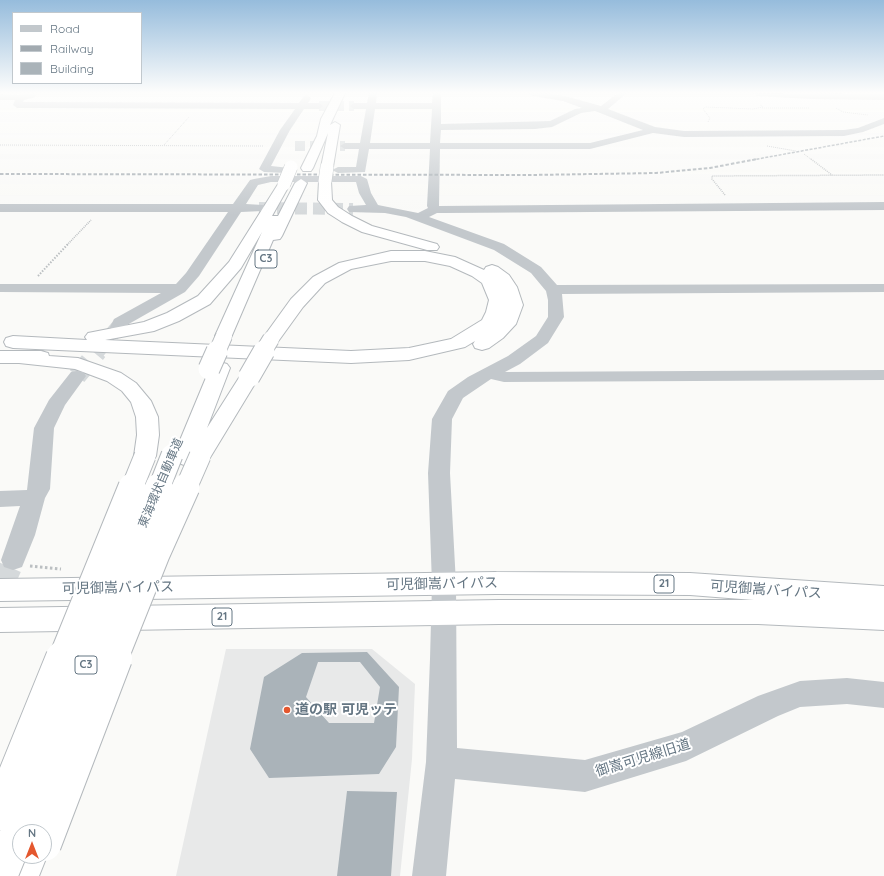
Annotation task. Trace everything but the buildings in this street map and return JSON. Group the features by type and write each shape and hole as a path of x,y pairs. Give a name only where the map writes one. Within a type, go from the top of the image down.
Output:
{"highway":[{"name":"東海環状自動車道","path":"0,876 175,456 229,336 311,134"},
{"name":"東海環状自動車道","path":"295,173 322,134"},
{"path":"0,357 142,358 342,366 400,364 424,362 466,351 484,343 497,334 507,324 512,314 512,296 503,278 494,271 468,258 356,224 333,210 325,200 326,174 333,134"},
{"path":"6,342 73,339 123,333 148,327 191,307 211,293 235,265 295,173"},
{"path":"0,813 175,456 249,377 271,339 296,303 319,280 344,266 376,258 397,255 425,256 454,262 478,273 488,280 494,290 497,300 495,312 489,323 476,333 458,342 436,350 409,354 343,356 6,342"},
{"path":"0,357 78,364 114,377 129,387 137,396 145,411 148,435 175,456"},
{"name":"東海環状自動車道","path":"40,824 175,456"},
{"path":"51,824 82,741 153,561 175,456"},
{"name":"可児御嵩バイパス","path":"0,590 444,584 690,584 884,598"},
{"name":"可児御嵩バイパス","path":"0,620 445,613 758,612 884,618"},
{"path":"20,876 25,864"},
{"path":"32,876 37,864"}],"street":[{"path":"283,134 264,169 361,170 367,134"},
{"path":"436,134 433,206 436,209"},
{"path":"345,146 590,146 638,134"},
{"path":"683,134 730,134"},
{"path":"276,146 288,146"},
{"path":"118,327 120,322 180,289 192,276 212,242 254,182 260,180 279,179 361,179 364,193 374,208"},
{"path":"420,217 436,209 884,206"},
{"path":"0,208 259,208"},
{"path":"352,209 374,208 420,217 499,247 518,257 536,270 553,290 556,300 556,317 549,329 534,346 514,360 489,373 455,395 442,419 439,472 445,613 441,762 429,876"},
{"path":"0,288 180,289"},
{"path":"553,290 884,288"},
{"path":"489,373 504,377 884,375"},
{"path":"17,563 23,535 34,498 39,489 44,428 56,404 77,376"},
{"path":"0,499 34,498"},
{"name":"御嵩可児線旧道","path":"441,762 585,776 686,746 768,706 800,694 847,691 884,695"}],"path":[{"path":"163,145 173,134"},
{"path":"0,145 276,146"},
{"path":"804,154 832,175"},
{"path":"735,207 712,179 712,176 884,175"},
{"path":"26,289 102,208"},
{"path":"17,563 66,569"}],"shaded area":[{"path":"226,649 372,649 415,684 412,759 400,876 176,876"}],"tunnel":[{"path":"295,146 345,146"},
{"path":"259,208 353,209"},
{"path":"97,352 118,327"},
{"path":"77,376 98,351"},
{"path":"0,589 13,560"}],"railway":[{"path":"752,160 884,136"},
{"path":"0,174 531,175 656,173 710,168 757,159"}],"place":[{"name":"道の駅 可児ッテ","path":"287,710"}]}
